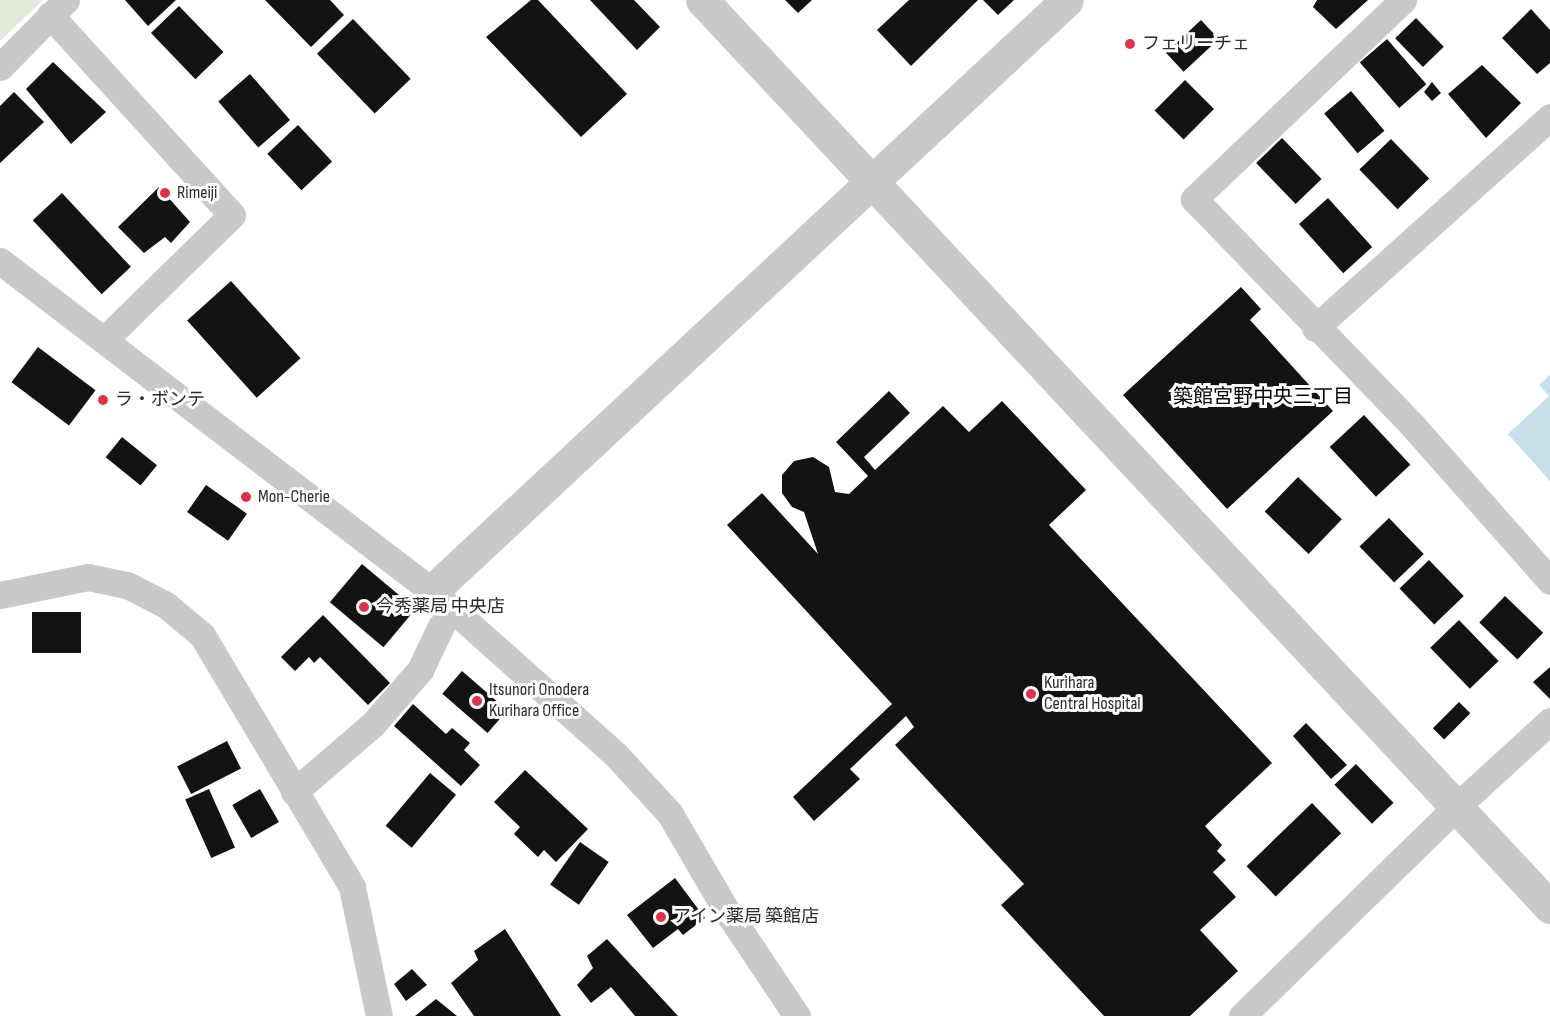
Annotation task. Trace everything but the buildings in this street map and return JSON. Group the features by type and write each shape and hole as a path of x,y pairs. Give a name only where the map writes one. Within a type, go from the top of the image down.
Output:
{"street":[{"path":"702,0 1550,907"},
{"path":"294,792 373,724 420,670 441,599 870,181 1067,0"},
{"path":"1403,0 1194,199 1315,328 1413,426 1550,581"},
{"path":"0,67 58,7 232,215 105,339"},
{"path":"1315,328 1550,117"},
{"path":"0,261 105,339 441,599 616,755 670,814 726,910 797,1016"},
{"path":"0,595 88,577 127,585 166,605 202,635 352,887 379,1016"},
{"path":"1242,1016 1457,806 1550,721"}],"green space":[{"path":"0,0 43,0 0,41"}],"water":[{"path":"1550,375 1550,481 1508,434 1549,396 1539,385"}],"place":[{"name":"フェリーチェ","path":"1130,44"},
{"name":"Rimeiji","path":"165,193"},
{"name":"ラ・ボンテ","path":"103,400"},
{"name":"Mon-Cherie","path":"246,497"},
{"name":"今秀薬局 中央店","path":"364,607"},
{"name":"Kurihara Central Hospital","path":"1031,694"},
{"name":"Itsunori Onodera Kurihara Office","path":"477,701"},
{"name":"アイン薬局 築館店","path":"661,917"}],"district":[{"name":"築館宮野中央三丁目","path":"1263,397"}]}
